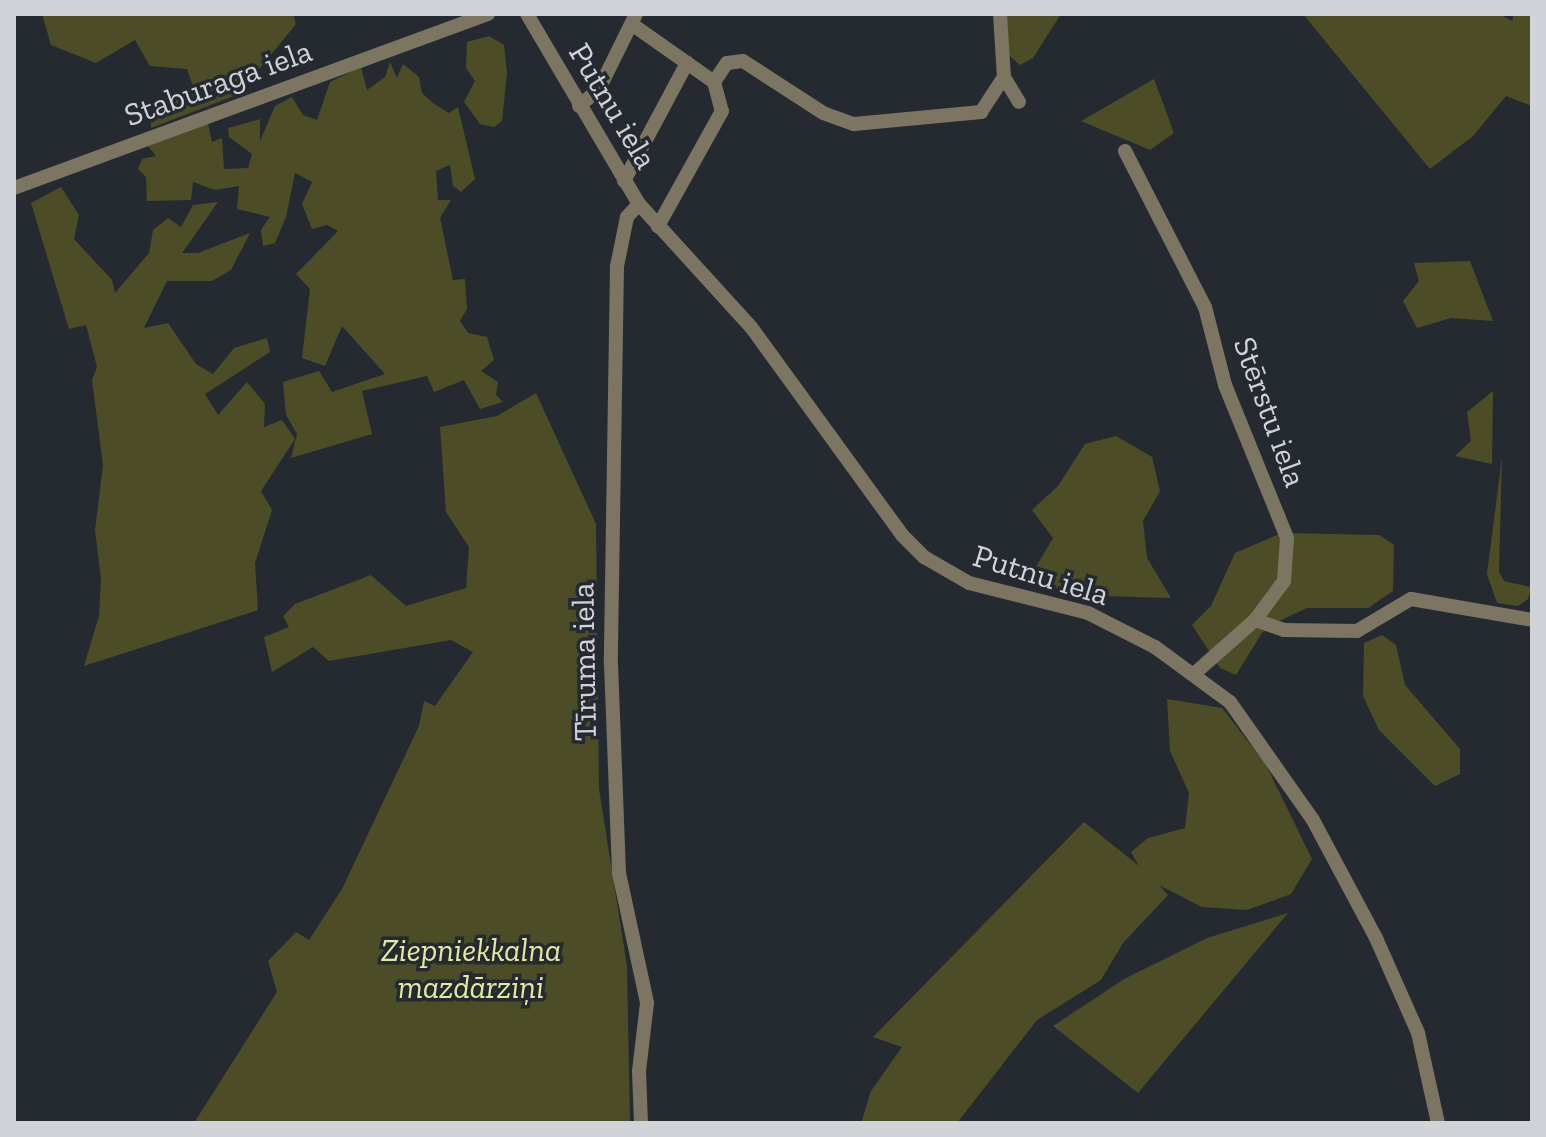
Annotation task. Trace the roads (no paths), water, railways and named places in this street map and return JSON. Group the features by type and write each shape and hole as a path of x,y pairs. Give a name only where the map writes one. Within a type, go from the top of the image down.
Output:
{"street":[{"name":"Staburaga iela","path":"14,188 488,14"},
{"name":"Putnu iela","path":"527,14 639,204 751,327 903,536 924,557 969,583 1088,613 1195,673 1230,702 1336,860 1418,1033 1438,1123"},
{"path":"1000,14 1004,77 1019,102"},
{"path":"579,106 599,89 635,20 714,82 722,111 658,226"},
{"path":"714,82 727,63 743,61 823,113 854,124 981,112 1004,77"},
{"path":"624,181 687,63"},
{"name":"Stērstu iela","path":"1125,151 1201,297 1225,385 1287,538 1284,581 1255,620 1195,673"},
{"name":"Tīruma iela","path":"639,204 627,217 617,266 611,664 619,873 647,1003 639,1071 641,1123"},
{"path":"1255,620 1284,630 1357,631 1411,599 1532,620"}],"park label":[{"name":"Ziepniekkalna mazdārziņi","path":"471,970"}]}
